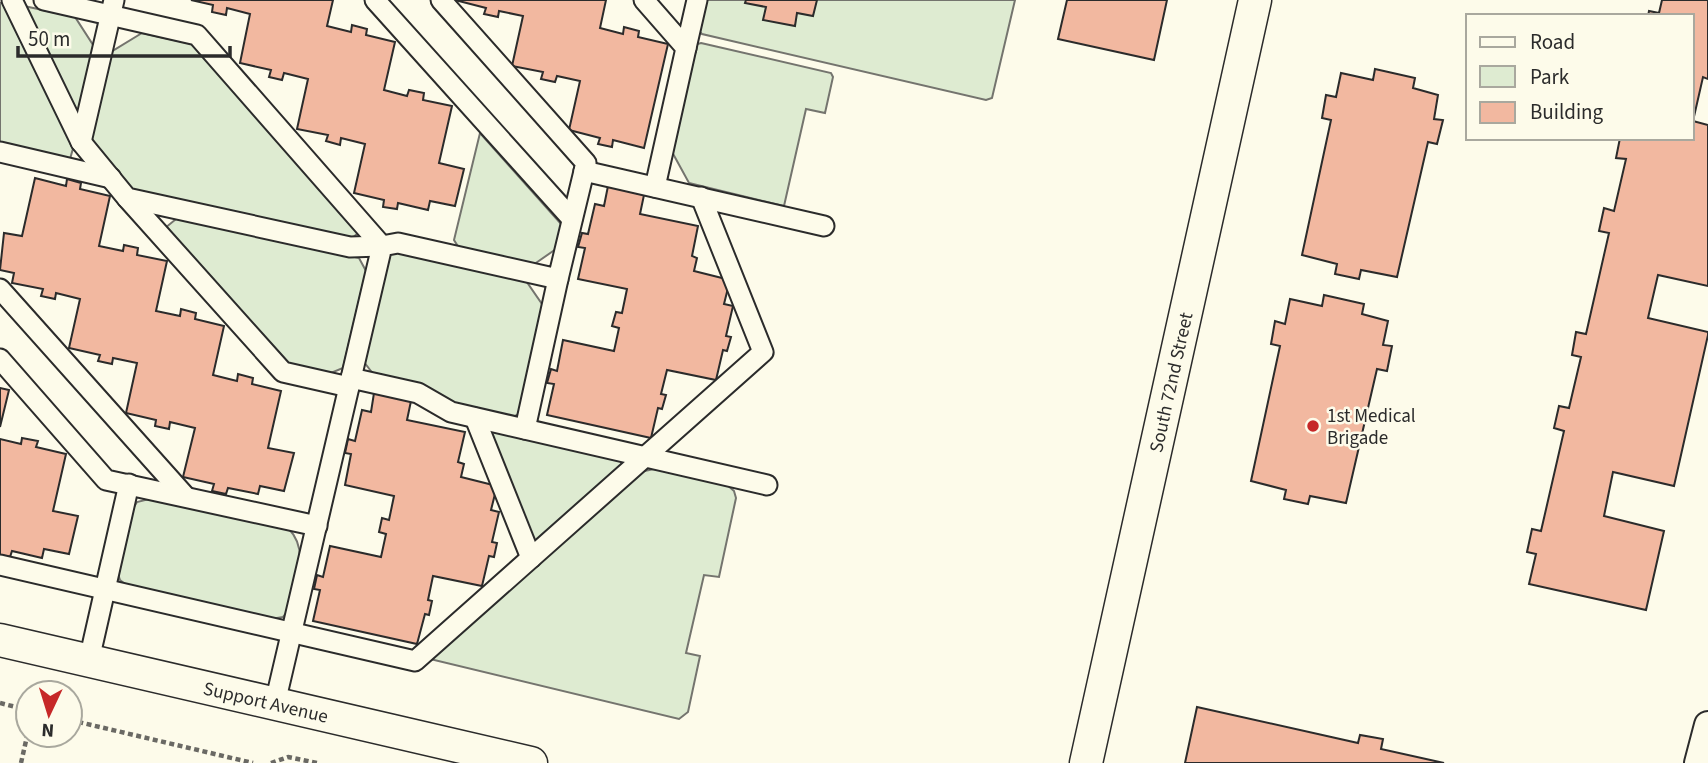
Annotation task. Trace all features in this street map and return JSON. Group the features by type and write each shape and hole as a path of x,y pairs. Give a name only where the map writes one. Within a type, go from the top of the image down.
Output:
{"street":[{"path":"12,0 81,142 127,198 283,372 418,393 451,412 767,485"},
{"path":"44,0 112,8 197,36 382,246"},
{"path":"375,0 572,219"},
{"path":"441,0 586,163 524,429"},
{"path":"644,0 686,48"},
{"path":"655,187 697,0"},
{"name":"South 72nd Street","path":"1086,763 1255,0"},
{"path":"81,142 112,8"},
{"path":"0,152 111,178"},
{"path":"584,171 824,226"},
{"path":"0,565 415,661 763,352 701,197"},
{"path":"127,198 350,247 398,243 558,279"},
{"path":"275,704 382,246"},
{"path":"0,289 185,496"},
{"path":"0,359 106,480 317,526"},
{"path":"475,418 531,558"},
{"path":"89,660 129,484"},
{"name":"Support Avenue","path":"0,640 531,763"},
{"path":"1698,763 1708,725"}],"path":[{"path":"84,723 253,763"},
{"path":"271,763 288,757 317,763"}],"green space":[{"path":"704,0 1015,0 992,98 986,100 702,34 697,29"},
{"path":"8,2 74,145 70,159 0,143 0,3"},
{"path":"24,6 75,17 95,48 78,122"},
{"path":"142,33 192,44 358,233 349,241 130,189 93,146 91,134 111,52"},
{"path":"701,43 831,73 833,77 825,113 806,109 784,206 689,183 671,150 694,45"},
{"path":"480,133 562,225 556,249 533,265 459,248 454,240"},
{"path":"181,215 359,258 366,271 343,368 326,375 286,364 165,228"},
{"path":"400,250 524,278 544,307 520,413 513,417 453,403 374,375 364,362 385,262 390,255"},
{"path":"486,430 621,461 622,467 535,543"},
{"path":"654,469 725,483 734,491 736,498 719,577 704,575 686,653 700,656 688,712 679,719 430,659 640,472"},
{"path":"153,498 288,528 295,537 300,557 289,610 283,617 271,619 130,588 120,580 118,574 132,510 137,502"}],"building":[{"path":"191,0 333,0 327,26 351,32 352,25 367,29 366,35 395,42 384,90 407,96 409,90 424,93 423,100 452,106 439,163 464,169 455,206 430,201 428,210 398,203 397,209 383,207 384,200 354,193 365,144 341,138 340,145 326,141 328,135 297,129 308,79 284,73 282,80 269,77 271,70 240,63 250,14 227,8 226,15 212,12 213,5"},
{"path":"455,0 606,0 600,28 623,34 624,27 639,31 638,37 668,44 644,148 613,140 612,147 598,144 600,138 569,130 580,81 557,76 555,82 541,79 543,72 512,66 523,16 499,11 498,17 484,14 486,8"},
{"path":"746,0 817,0 813,16 797,13 795,26 763,20 766,7 745,3"},
{"path":"1067,0 1167,0 1154,60 1058,39"},
{"path":"1662,0 1708,0 1708,79 1703,77 1694,117 1694,14 1648,14 1649,11 1659,13"},
{"path":"1375,69 1415,78 1413,88 1438,95 1434,119 1443,120 1437,144 1428,142 1397,277 1361,270 1359,279 1335,274 1337,264 1302,255 1331,120 1322,118 1326,95 1336,97 1341,73 1373,80"},
{"path":"1694,121 1708,125 1708,286 1658,275 1648,318 1708,332 1674,486 1613,472 1604,516 1664,531 1646,610 1529,584 1536,554 1527,552 1532,529 1541,531 1564,431 1554,428 1559,406 1569,408 1581,357 1572,355 1576,332 1586,334 1609,233 1599,231 1604,208 1614,211 1626,159 1616,158 1620,140 1694,140"},
{"path":"35,178 66,186 67,179 81,183 80,189 110,196 99,246 123,251 124,245 138,248 137,255 167,261 156,311 180,316 181,309 196,313 195,319 224,326 213,375 237,381 238,374 253,378 252,384 281,391 268,448 294,453 284,491 260,486 258,494 228,488 226,494 212,491 214,484 183,477 195,428 170,422 169,429 155,426 156,420 126,413 137,363 113,358 112,364 98,361 100,355 69,348 80,299 56,293 55,299 41,296 43,289 12,283 14,273 0,270 4,233 22,236"},
{"path":"608,186 644,195 640,214 698,226 692,256 697,258 694,271 730,280 724,304 733,306 726,336 731,337 727,351 723,350 716,380 667,370 661,394 666,395 662,409 658,408 651,438 547,415 554,384 547,383 551,369 557,371 563,340 614,351 619,328 612,326 616,312 622,313 627,289 578,279 585,248 578,247 582,233 588,234 595,204 604,206"},
{"name":"1st Medical Brigade","path":"1324,295 1364,304 1362,314 1388,321 1383,345 1392,346 1387,371 1377,369 1346,503 1310,496 1308,504 1284,499 1286,490 1251,481 1280,346 1271,344 1275,321 1285,324 1290,299 1322,306"},
{"path":"0,388 9,390 0,427"},
{"path":"374,393 411,401 407,420 465,432 458,462 464,464 461,477 497,486 491,510 499,512 492,542 497,543 494,557 489,556 482,586 433,576 428,600 432,601 429,615 425,614 417,644 313,621 320,590 314,589 317,575 323,577 330,546 381,557 386,534 379,532 382,518 389,520 394,496 345,485 351,454 345,453 348,439 355,441 362,410 371,412"},
{"path":"22,438 38,441 36,447 66,454 53,511 78,516 69,554 44,549 42,558 12,551 10,557 0,555 0,439 21,444"},
{"path":"1197,707 1358,743 1360,735 1383,739 1381,749 1444,763 1185,763"}],"place":[{"name":"1st Medical Brigade","path":"1313,426"}]}
